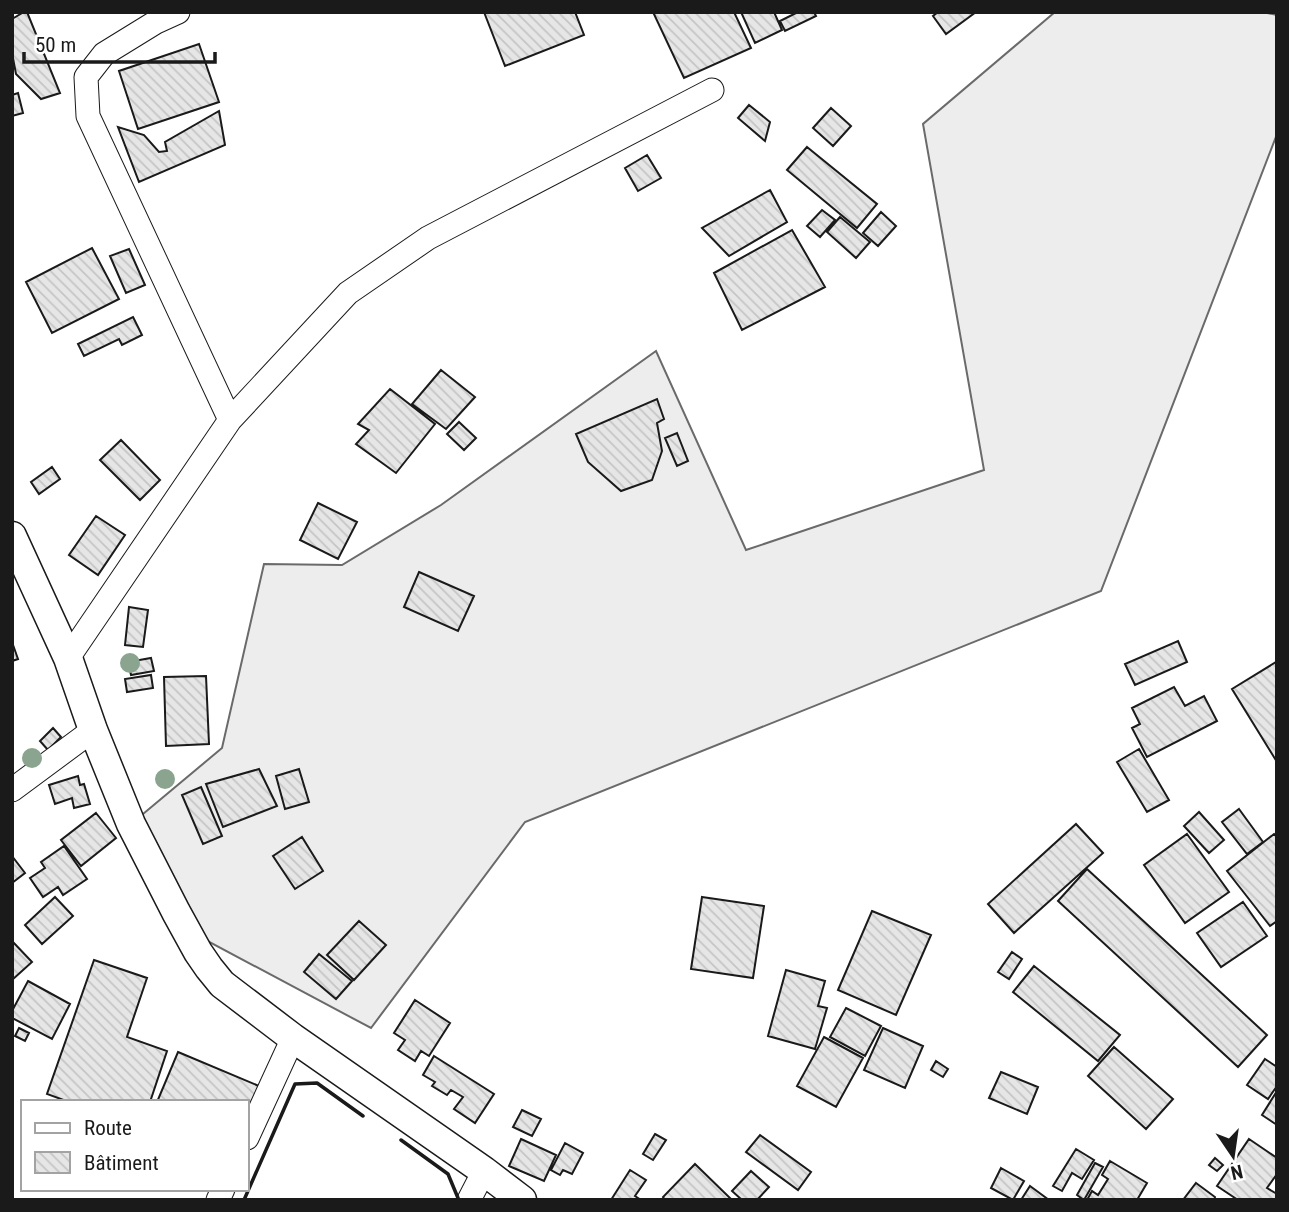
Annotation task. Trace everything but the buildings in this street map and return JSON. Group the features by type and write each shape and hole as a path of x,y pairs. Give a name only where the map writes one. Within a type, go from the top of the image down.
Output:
{"street":[{"path":"178,12 156,22 104,54 86,77 88,116 230,420"},
{"path":"68,658 230,420 348,293 428,238 712,90"},
{"path":"12,536 68,658 93,730 131,824 198,952 222,984 293,1038 522,1200"},
{"path":"12,790 93,730"},
{"path":"248,1136 293,1038"},
{"path":"469,1200 484,1171"}],"shaded area":[{"path":"1055,12 1262,12 1277,15 1277,134 1101,591 525,822 371,1028 170,921 131,824 222,748 264,564 342,565 441,505 656,351 746,550 984,470 923,124"}],"wall":[{"path":"248,1191 295,1084 317,1083 363,1116"},
{"path":"401,1140 448,1174 457,1200"},
{"path":"244,1200 248,1191"}]}
